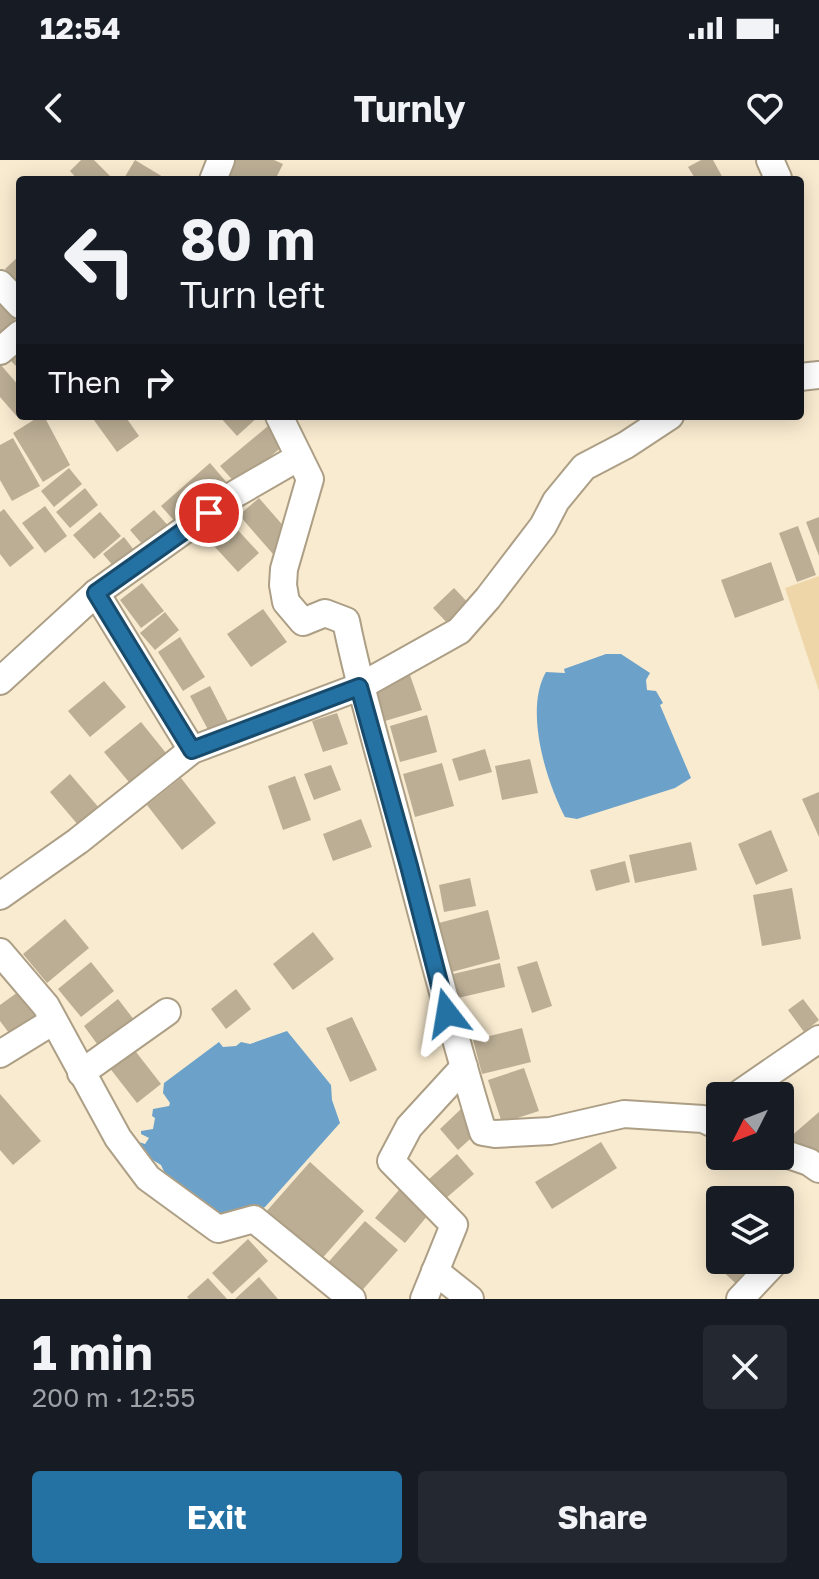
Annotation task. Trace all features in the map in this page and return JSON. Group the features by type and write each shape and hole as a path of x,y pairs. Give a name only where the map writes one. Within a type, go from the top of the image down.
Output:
{"street":[{"path":"0,284 16,301"},
{"path":"0,351 16,337"},
{"path":"281,420 310,479 284,569 286,602 303,622 325,613 346,621 359,687 483,1132 550,1131 624,1114 706,1118"},
{"path":"0,896 78,841 192,750 359,687 459,631 543,526 556,501 584,467 664,420"},
{"path":"0,681 96,593 235,494 299,457"},
{"path":"96,593 192,750"},
{"path":"0,952 46,1006 118,1138 148,1178 218,1229 254,1219 352,1299"},
{"path":"81,1073 167,1012"},
{"path":"0,1054 52,1022"},
{"path":"756,1082 819,1039"},
{"path":"424,1299 454,1225 391,1161 409,1127 464,1067"},
{"path":"794,1157 819,1169"},
{"path":"435,1271 470,1299"},
{"path":"740,1299 764,1274"}],"shaded area":[{"path":"819,576 819,691 785,588"}],"water":[{"path":"606,654 621,654 650,673 646,680 647,690 656,691 663,703 660,705 691,778 675,788 577,819 565,817 551,784 540,745 537,706 540,688 546,672 565,673 564,669"},
{"path":"287,1031 331,1085 332,1100 340,1123 265,1207 254,1214 221,1218 166,1176 161,1165 146,1156 145,1152 138,1153 136,1141 145,1144 149,1138 141,1131 153,1129 153,1109 169,1106 163,1093 164,1083 219,1042 223,1047 236,1046 241,1042 250,1044"}],"building":[{"path":"81,160 94,160 110,176 74,176 70,171"},
{"path":"135,160 161,176 125,176"},
{"path":"234,160 274,160 283,164 277,176 226,176"},
{"path":"701,160 713,160 722,176 694,176 688,167"},
{"path":"16,259 16,281 5,269"},
{"path":"0,302 16,319 0,335"},
{"path":"16,353 16,366 9,359"},
{"path":"0,364 16,382 16,415 0,397"},
{"path":"34,420 46,420 70,465 43,482 13,433"},
{"path":"94,420 128,420 139,436 117,452"},
{"path":"223,420 255,420 237,436"},
{"path":"274,421 290,440 237,485 220,466"},
{"path":"13,438 40,486 12,501 0,480 0,445"},
{"path":"210,463 228,484 179,526 161,506"},
{"path":"69,468 82,484 54,507 41,491"},
{"path":"85,488 98,505 70,528 56,512"},
{"path":"259,498 293,537 273,554 239,515"},
{"path":"45,506 67,536 45,553 22,523"},
{"path":"4,509 34,548 10,567 0,554 0,512"},
{"path":"154,510 173,531 149,552 130,530"},
{"path":"100,512 121,536 94,559 73,535"},
{"path":"223,514 259,553 238,572 202,533"},
{"path":"819,517 819,556 806,522"},
{"path":"798,526 816,575 797,582 779,533"},
{"path":"124,537 140,558 120,574 103,554"},
{"path":"771,562 784,600 735,618 721,580"},
{"path":"142,583 164,611 141,628 120,600"},
{"path":"454,588 473,608 452,628 433,608"},
{"path":"263,609 287,642 251,667 227,634"},
{"path":"165,612 179,630 155,650 140,633"},
{"path":"180,637 205,677 183,691 158,652"},
{"path":"409,672 422,710 385,721 373,683"},
{"path":"104,681 126,707 90,737 68,711"},
{"path":"210,686 232,729 213,739 190,696"},
{"path":"337,713 348,744 323,752 312,721"},
{"path":"427,715 437,752 400,762 390,726"},
{"path":"141,722 174,763 138,793 104,752"},
{"path":"485,749 492,772 459,781 452,759"},
{"path":"530,759 538,793 502,800 495,766"},
{"path":"442,763 454,806 415,817 403,774"},
{"path":"331,765 341,790 314,800 304,774"},
{"path":"70,774 106,816 85,833 50,792"},
{"path":"295,776 311,820 283,830 268,786"},
{"path":"181,778 216,823 182,850 147,805"},
{"path":"819,792 819,837 802,799"},
{"path":"361,819 372,847 333,861 323,834"},
{"path":"771,830 788,871 756,885 738,844"},
{"path":"691,842 697,870 635,883 629,855"},
{"path":"625,861 630,882 596,891 590,870"},
{"path":"470,878 476,906 444,912 439,885"},
{"path":"792,888 801,939 762,946 753,895"},
{"path":"488,910 500,959 448,973 435,924"},
{"path":"65,919 89,948 47,983 23,954"},
{"path":"313,932 334,959 293,990 273,964"},
{"path":"537,961 552,1006 532,1013 517,967"},
{"path":"91,962 114,991 81,1017 58,989"},
{"path":"500,963 505,987 458,998 453,974"},
{"path":"236,989 251,1009 226,1029 211,1009"},
{"path":"18,992 40,1023 15,1041 0,1021 0,1005"},
{"path":"118,999 138,1025 103,1052 84,1026"},
{"path":"803,999 819,1020 804,1032 788,1010"},
{"path":"352,1017 377,1070 350,1082 326,1028"},
{"path":"522,1028 531,1062 482,1074 473,1040"},
{"path":"129,1043 161,1084 137,1103 105,1062"},
{"path":"524,1068 539,1111 502,1123 488,1080"},
{"path":"0,1094 41,1141 13,1165 0,1150"},
{"path":"461,1109 480,1130 458,1150 440,1129"},
{"path":"819,1112 819,1154 809,1162 794,1144 794,1134"},
{"path":"601,1142 617,1168 552,1209 535,1182"},
{"path":"457,1154 474,1174 445,1199 428,1180"},
{"path":"310,1162 364,1211 319,1262 265,1213"},
{"path":"404,1184 433,1209 405,1243 375,1218"},
{"path":"365,1221 398,1250 357,1296 324,1267"},
{"path":"248,1239 268,1261 232,1294 212,1273"},
{"path":"726,1274 753,1274 744,1291"},
{"path":"259,1277 278,1299 235,1299"},
{"path":"208,1278 227,1299 187,1297"}],"route":[{"path":"209,513 96,593 192,750 359,687 447,1013"}]}
